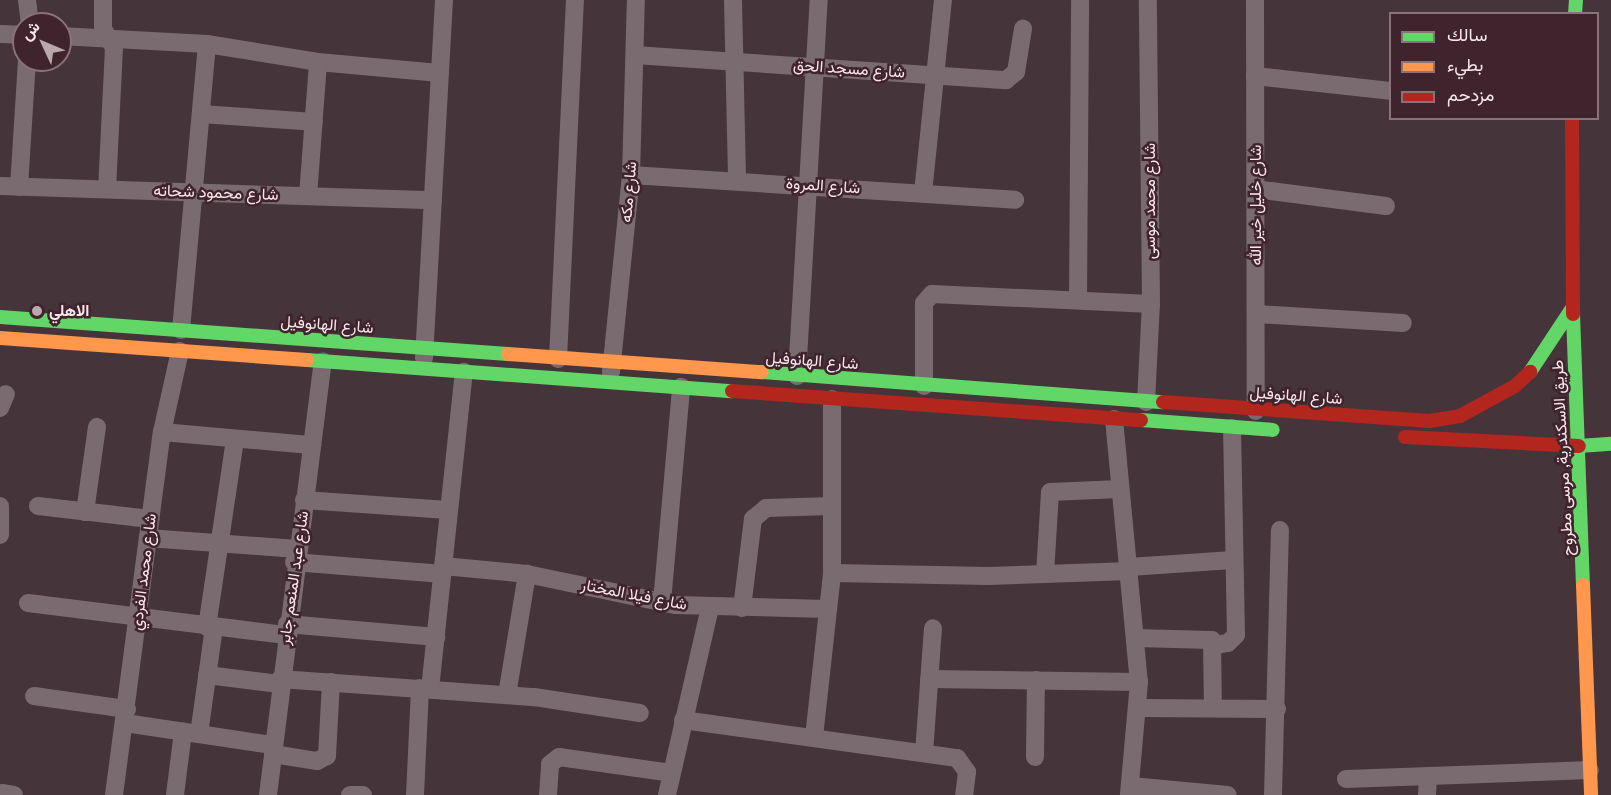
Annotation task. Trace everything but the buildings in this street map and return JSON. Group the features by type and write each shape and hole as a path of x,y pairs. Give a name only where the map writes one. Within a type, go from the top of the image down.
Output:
{"street":[{"path":"103,0 103,29 114,47 107,189"},
{"path":"423,369 444,0"},
{"path":"558,358 575,0"},
{"name":"شارع مكه","path":"610,382 631,175 636,0"},
{"path":"733,0 737,62 737,181"},
{"path":"797,376 817,67 819,0"},
{"path":"923,193 943,0"},
{"path":"1078,300 1080,0"},
{"name":"شارع محمد موسى","path":"1146,402 1151,304 1148,0"},
{"name":"شارع خليل خير الله","path":"1255,0 1256,411"},
{"name":"شارع مسجد الحق","path":"635,55 1012,78 1023,29"},
{"path":"72,36 207,44 318,62 440,73"},
{"path":"181,330 207,44"},
{"path":"308,196 318,62"},
{"path":"19,187 26,72"},
{"path":"1255,76 1389,91"},
{"path":"201,114 314,122"},
{"name":"طريق الاسكندرية, مرسى مطروح","path":"1572,120 1573,307 1591,795"},
{"name":"شارع المروة","path":"631,175 1015,200"},
{"name":"شارع محمود شحاته","path":"0,186 433,200"},
{"path":"1256,189 1386,206"},
{"path":"924,386 924,303 932,294 1151,304"},
{"name":"شارع الهانوفيل","path":"0,317 1256,411 1429,421 1460,416 1515,386 1538,364 1573,307"},
{"path":"1256,314 1403,323"},
{"path":"0,338 1292,431"},
{"name":"شارع محمد الفردي","path":"114,795 162,432 180,351"},
{"name":"شارع عبد المنعم جابر","path":"268,795 279,682 323,361"},
{"path":"415,795 425,689 436,637 464,372"},
{"path":"662,602 681,387"},
{"path":"814,736 832,573 832,399"},
{"path":"1114,419 1139,682 1139,708 1130,790 1228,795"},
{"path":"85,512 97,427"},
{"path":"1135,638 1206,638 1215,645 1228,643 1236,635 1232,428"},
{"path":"162,432 312,445"},
{"path":"1388,436 1579,446 1611,444"},
{"path":"175,795 207,675 219,543 235,439"},
{"path":"1045,574 1050,492 1120,489"},
{"path":"304,500 448,510"},
{"path":"0,506 0,535"},
{"path":"38,506 150,519"},
{"path":"742,608 753,519 766,508 831,506"},
{"path":"1273,795 1280,530"},
{"name":"شارع فيلا المختار","path":"148,538 219,543 296,555 443,570 527,574 662,602 710,607 827,609"},
{"path":"832,573 1045,574 1233,560"},
{"path":"507,695 527,574"},
{"path":"28,603 210,627 436,637"},
{"path":"667,795 710,607"},
{"path":"924,753 933,628"},
{"path":"1213,708 1215,645"},
{"path":"207,675 279,682 331,682 507,695 640,713"},
{"path":"929,679 1139,682"},
{"path":"1035,757 1036,680"},
{"path":"34,696 317,761 327,756 331,682"},
{"path":"1139,708 1277,709"},
{"path":"683,720 814,736 924,753 964,763 964,795"},
{"path":"548,795 550,764 559,757 671,773"},
{"path":"1346,780 1391,786 1428,776 1590,770"},
{"path":"1427,795 1428,776"},
{"path":"350,795 363,795"}],"traffic: fast":[{"path":"1575,12 1576,0"},
{"path":"1530,372 1573,307"},
{"path":"1573,314 1583,585"},
{"path":"0,317 508,354"},
{"path":"307,360 732,391"},
{"path":"761,372 1163,402"},
{"path":"1141,420 1273,430"},
{"path":"1579,446 1611,444"}],"traffic: slow":[{"path":"0,338 307,360"},
{"path":"508,354 761,372"},
{"path":"1583,585 1591,795"}],"traffic: jam":[{"path":"1572,120 1573,314"},
{"path":"1163,402 1429,421 1460,416 1515,386 1530,372"},
{"path":"732,391 1141,420"},
{"path":"1405,437 1579,446"}],"place":[{"name":"الاهلي","path":"37,311"}]}
